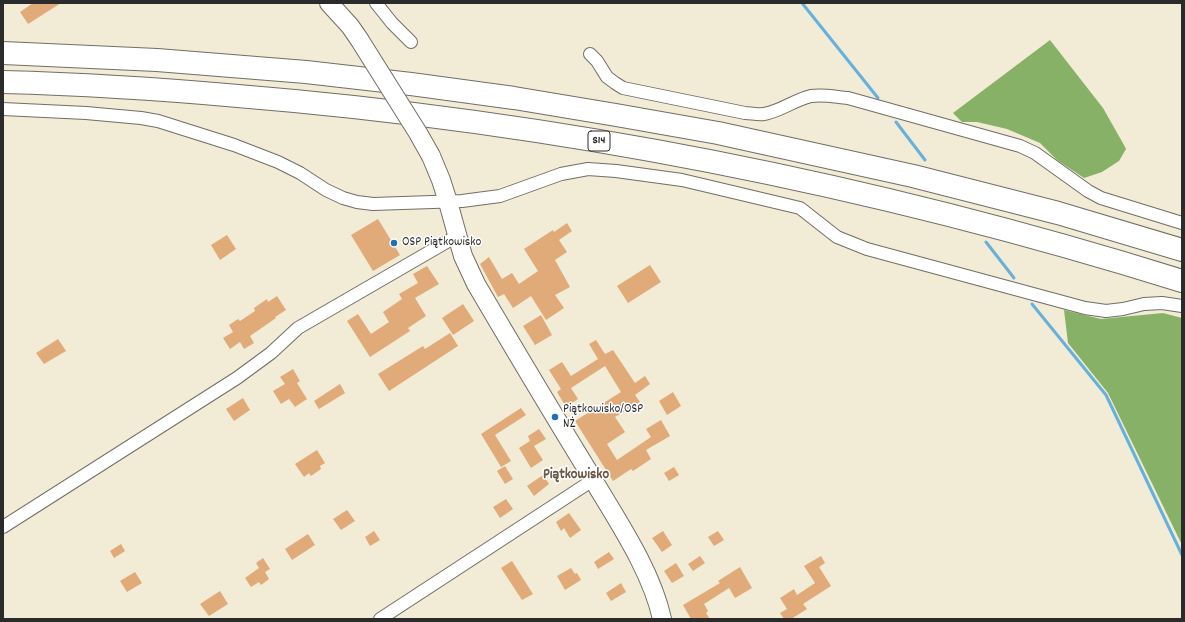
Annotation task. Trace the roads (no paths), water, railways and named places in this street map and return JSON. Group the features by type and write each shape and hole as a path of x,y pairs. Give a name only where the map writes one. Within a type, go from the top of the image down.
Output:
{"highway":[{"name":"S14","path":"3,53 157,60 306,72 411,84 616,114 718,133 914,176 1058,213 1182,250"},
{"name":"S14","path":"3,82 158,89 305,101 405,112 618,144 806,181 919,208 1054,243 1182,281"}],"street":[{"path":"329,3 350,26 359,39 418,132 431,156 441,180 461,250 476,284 633,548 652,587 662,619"},
{"path":"376,3 392,23 411,42"},
{"path":"590,54 597,61 607,77 623,88 745,113 763,114 778,110 795,101 811,96 827,95 848,98 1020,146 1035,153 1088,191 1101,198 1182,224"},
{"path":"3,110 86,113 158,121 234,145 278,162 300,173 326,190 343,198 372,204 448,202 500,196 561,174 588,169 616,170 682,180 800,208 837,237 867,249 1085,308 1106,311 1144,304 1162,303 1182,306"},
{"path":"3,527 237,378 271,353 298,328 450,240"},
{"path":"380,619 593,480"}],"waterway":[{"path":"802,3 878,98"},
{"path":"896,122 925,160"},
{"path":"986,242 1014,278"},
{"path":"1032,304 1106,395 1182,555"}],"place":[{"name":"OSP Piątkowisko","path":"394,243"},
{"name":"Piątkowisko/OSP NŻ","path":"555,417"}],"district":[{"name":"Piątkowisko","path":"576,476"}]}
